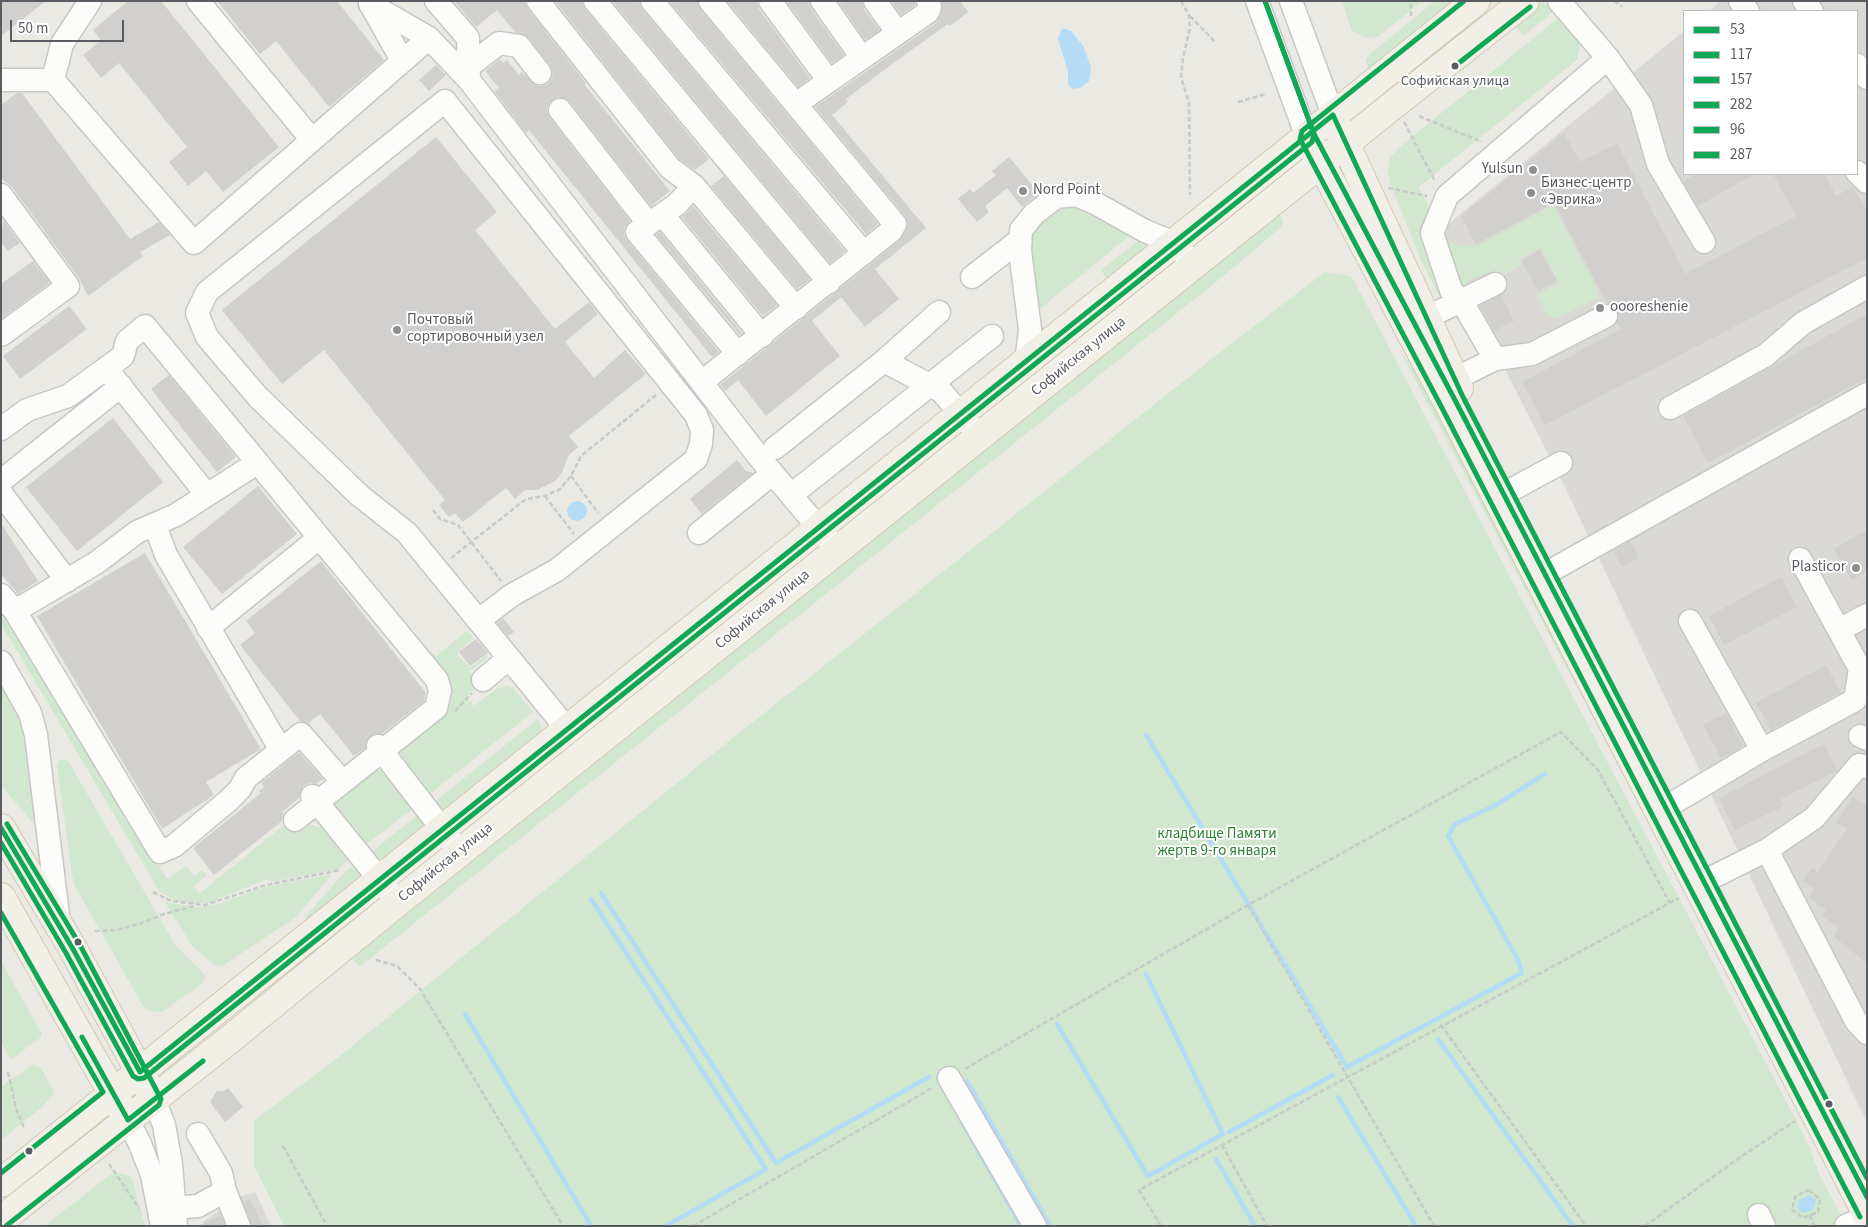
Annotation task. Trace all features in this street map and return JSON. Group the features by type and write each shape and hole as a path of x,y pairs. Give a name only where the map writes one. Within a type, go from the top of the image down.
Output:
{"main road":[{"name":"Софийская улица","path":"1,1220 1525,1"},
{"name":"Софийская улица","path":"1,1182 819,527 1026,364 1472,3"},
{"path":"1333,116 1428,317 1455,380 1673,803 1695,887"},
{"path":"1307,137 1458,423 1695,887 1864,1197"},
{"path":"1,828 59,924 154,1099"},
{"path":"4,908 128,1120"}],"street":[{"path":"54,80 62,44 90,1"},
{"path":"198,1 312,140"},
{"path":"436,1 468,38 468,73"},
{"path":"538,1 670,168 694,186 796,308"},
{"path":"595,1 828,282"},
{"path":"652,1 864,253"},
{"path":"702,382 762,336 891,231 895,224 710,1"},
{"path":"770,1 829,81"},
{"path":"822,1 862,58"},
{"path":"875,1 898,33"},
{"path":"796,104 928,12 930,6 928,1"},
{"path":"1257,1 1307,137"},
{"path":"1291,1 1333,116"},
{"path":"1560,1 1608,58 1640,106 1658,164 1704,242"},
{"path":"369,3 402,60"},
{"path":"369,3 429,38 468,73 772,474 838,551"},
{"path":"1,80 54,80 194,243 429,38"},
{"path":"468,73 499,43 519,46 540,73"},
{"path":"1495,359 1460,301 1451,290 1432,233 1446,198 1608,58"},
{"path":"1858,67 1867,78"},
{"path":"479,620 512,595 557,570 696,459 701,444 702,430 696,415 446,101 208,292 197,313 207,337 258,397 359,495 407,532 567,729"},
{"path":"560,110 762,336"},
{"path":"1858,173 1867,182"},
{"path":"694,186 656,219 637,232 738,354"},
{"path":"1,195 68,286 1,335"},
{"path":"1026,364 1030,329 1020,240 1021,230 1034,214 1056,197 1076,195 1145,230 1176,243 1194,265"},
{"path":"972,278 1020,240"},
{"path":"1428,317 1495,284"},
{"path":"1670,408 1766,355 1803,323 1867,288"},
{"path":"775,448 884,361 939,312"},
{"path":"1455,380 1495,359 1532,354 1606,316"},
{"path":"1,429 27,410 68,396 123,356 127,341 145,326 437,680 440,691 436,708 380,749 342,781 314,799 295,820"},
{"path":"791,495 992,336"},
{"path":"884,361 941,391 980,437"},
{"path":"106,368 207,495"},
{"path":"1,481 121,386"},
{"path":"1552,570 1867,394"},
{"path":"257,463 155,526 137,532 67,582 8,603 160,852 174,846 229,800 240,789 246,778 301,734 342,781"},
{"path":"1511,490 1561,463"},
{"path":"699,533 772,474"},
{"path":"1,493 67,582"},
{"path":"155,526 166,555 281,750"},
{"path":"208,628 320,538"},
{"path":"1673,803 1762,750 1855,700 1860,669 1800,559"},
{"path":"1839,630 1867,615"},
{"path":"1690,622 1762,750"},
{"path":"482,680 509,658"},
{"path":"1,662 30,713 36,735 59,924"},
{"path":"380,749 460,852"},
{"path":"1695,887 1767,850 1814,818 1859,765 1867,767"},
{"path":"314,799 398,902"},
{"path":"1767,850 1856,1021 1867,1033"},
{"path":"949,1078 1034,1226"},
{"path":"154,1099 164,1125 171,1164 162,1215"},
{"path":"128,1120 152,1175 162,1215"},
{"path":"198,1134 220,1173 224,1191 239,1226"},
{"path":"162,1215 198,1206 224,1191"},
{"path":"1846,1226 1864,1197"}],"path":[{"path":"1182,1 1189,15 1216,43"},
{"path":"1411,1 1411,16"},
{"path":"1614,1 1622,6"},
{"path":"1189,15 1190,28 1183,58 1182,77 1189,103 1190,195"},
{"path":"1238,102 1266,94"},
{"path":"1419,116 1501,150"},
{"path":"1406,126 1429,174 1446,198"},
{"path":"1384,187 1446,198"},
{"path":"444,577 446,562 526,499 545,496 560,489 571,476 580,456 670,384"},
{"path":"571,476 601,516"},
{"path":"545,496 575,536 582,531"},
{"path":"433,510 440,519 458,525 512,595"},
{"path":"693,1226 1248,905 1561,732 1598,770 1670,903"},
{"path":"95,931 117,930 164,914 196,905 212,903 266,884 340,870"},
{"path":"1161,1226 1140,1190 1670,903 1695,887"},
{"path":"152,892 171,901 196,905"},
{"path":"1248,905 1434,1226"},
{"path":"376,960 396,966 420,989 562,1226"},
{"path":"1442,1025 1586,1226"},
{"path":"8,1072 16,1108 24,1128"},
{"path":"1645,1226 1742,1156 1796,1120"},
{"path":"283,1146 326,1226"},
{"path":"1222,1146 1267,1226"},
{"path":"109,1164 162,1215"},
{"path":"1809,1190 1820,1198 1818,1212 1810,1215 1803,1218 1792,1210 1795,1197 1809,1190"},
{"path":"1810,1215 1814,1226"}],"shaded area":[{"path":"1721,1 1867,1 1867,1123 1566,489 1436,234 1683,32 1683,175 1858,175 1858,10 1710,10"},
{"path":"255,1192 271,1226 204,1226 203,1222 239,1197"}],"green space":[{"path":"1342,1 1422,1 1379,36 1367,38 1352,31"},
{"path":"1435,1 1455,1 1370,69 1368,68 1366,60 1370,54"},
{"path":"1542,3 1557,9 1524,35 1514,25"},
{"path":"1562,15 1580,38 1578,59 1419,188 1431,209 1424,227 1449,291 1441,300 1421,260 1390,183 1388,171 1390,157 1402,145"},
{"path":"1553,205 1599,292 1598,297 1558,318 1548,316 1536,295 1559,284 1541,248 1519,259 1521,265 1495,280 1490,272 1469,280 1468,286 1460,292 1439,247 1452,242 1465,247 1474,243 1477,246"},
{"path":"1078,206 1133,233 1036,312 1029,253 1032,232 1056,211"},
{"path":"1279,213 1283,222 1281,227 1221,278 362,965 359,966 350,957"},
{"path":"1142,238 1146,242 1145,249 1106,278 1101,270"},
{"name":"кладбище Памяти жертв 9-го января","path":"1325,272 1351,276 1354,281 1796,1120 1809,1146 1819,1174 1847,1226 284,1226 254,1166 254,1121 330,1064 729,741 1237,339"},
{"path":"1400,351 1440,408 1685,889 1684,891"},
{"path":"1,610 167,879 186,866 194,876 202,870 207,875 193,886 200,893 288,822 304,823 323,828 348,860 339,869 270,882 267,879 211,902 191,904 175,900 160,892 1,624"},
{"path":"467,631 473,637 457,654 470,668 487,655 488,658 469,671 479,684 466,696 474,706 498,688 506,686 513,688 533,712 426,797 399,764 396,749 436,715 428,657 432,653 436,656"},
{"path":"1,680 22,716 36,819 32,822 1,785"},
{"path":"538,719 543,732 445,810 432,804"},
{"path":"61,759 68,761 176,946 204,974 205,978 202,983 162,1012 150,1011 143,1006 75,886 57,764"},
{"path":"378,770 382,772 412,809 363,847 334,805 335,799 373,771"},
{"path":"419,814 424,823 422,829 382,860 369,854"},
{"path":"356,863 360,878 306,921 306,916 341,876"},
{"path":"332,874 295,918 222,966 213,964 193,947 165,902 196,907 218,904 265,887"},
{"path":"1,961 42,1034 41,1037 12,1059 6,1053 1,1040"},
{"path":"32,1065 41,1068 53,1090 53,1095 42,1107 1,1140 1,1087"},
{"path":"114,1172 127,1175 132,1179 145,1226 44,1226"}],"water":[{"path":"1062,28 1071,31 1084,47 1091,68 1089,81 1080,88 1072,89 1068,85 1068,72 1058,39"},
{"path":"577,501 584,504 587,511 584,518 577,521 570,518 567,511 570,504"},
{"path":"1809,1195 1816,1200 1814,1209 1804,1213 1797,1208 1799,1200"}],"building":[{"path":"1,1 46,1 1,36"},
{"path":"128,1 161,1 279,147 223,192 206,171 188,186 169,162 187,147 119,63 101,78 83,55 101,40 93,30"},
{"path":"217,1 337,1 384,60 329,107 276,41 260,54"},
{"path":"454,1 525,1 528,9 586,83 584,84 670,191 651,206 570,102 558,97 548,105 547,111 550,118 630,221 625,227 624,234 627,240 719,352 712,357 529,130 526,133 494,91 499,88 485,71 500,59 503,63 507,60 519,75 522,72 535,85 541,86 548,84 552,78 553,72 550,65 529,38 515,32 497,10 476,27"},
{"path":"555,1 582,1 585,9 709,159 695,170 679,159"},
{"path":"612,1 639,1 642,9 845,251 830,263"},
{"path":"669,1 697,1 700,9 878,224 866,234"},
{"path":"727,1 757,1 759,9 810,78 798,87"},
{"path":"786,1 809,1 811,9 844,55 832,63"},
{"path":"838,1 862,1 864,9 880,30 865,40"},
{"path":"891,1 915,1 915,5 901,15"},
{"path":"942,1 960,1 968,12 896,61 846,99 848,102 832,115 926,228 875,269 899,299 865,327 841,297 812,321 840,356 766,416 738,380 725,391 720,385 899,241 908,223 905,216 815,107 936,23 942,12"},
{"path":"436,65 446,75 429,91 419,80"},
{"path":"17,93 22,93 130,239 159,222 170,235 140,252 143,256 88,296 79,278 12,187 1,178 1,105"},
{"path":"1564,133 1580,162 1617,143 1685,274 1796,216 1774,175 1826,175 1836,196 1853,187 1867,211 1867,258 1545,425 1522,382 1621,329 1617,323 1618,310 1613,305 1607,303 1554,203 1476,244 1461,216"},
{"name":"Почтовый сортировочный узел","path":"436,137 497,212 475,230 555,329 589,302 598,314 565,342 594,378 625,350 646,374 569,436 578,447 568,456 562,473 555,481 537,490 525,490 515,499 506,488 463,522 455,513 449,517 439,505 445,500 324,350 282,384 222,310"},
{"name":"Nord Point","path":"1009,157 1039,193 1022,207 1007,188 985,206 989,212 977,222 958,199 970,189 973,193 996,175 992,171"},
{"path":"1694,175 1753,175 1698,206 1683,181"},
{"path":"724,176 810,279 797,289 711,186"},
{"path":"693,206 777,305 763,316 682,217"},
{"path":"3,220 20,243 8,251 1,242"},
{"path":"660,232 742,333 740,335 656,235"},
{"path":"1540,250 1557,281 1538,291 1521,260"},
{"path":"33,261 50,283 1,319 1,284"},
{"path":"1501,295 1514,321 1494,331 1480,306"},
{"path":"69,306 87,329 20,379 3,356"},
{"path":"1867,314 1867,378 1708,463 1683,416"},
{"path":"169,375 236,457 217,472 151,389"},
{"path":"113,418 163,482 77,551 26,487"},
{"path":"737,460 746,471 753,473 702,514 690,499"},
{"path":"258,486 297,534 222,594 183,547"},
{"path":"1,523 38,581 18,594 1,574"},
{"path":"1867,530 1867,572 1852,580 1834,549"},
{"path":"1630,541 1639,558 1622,567 1613,551"},
{"path":"145,553 261,749 206,782 214,795 162,829 37,616"},
{"path":"321,561 426,693 424,701 382,734 370,736 365,748 354,756 320,714 308,723 300,721 240,645 255,633 246,621"},
{"path":"1781,577 1797,607 1724,645 1709,616"},
{"path":"503,618 514,632 508,636 497,623"},
{"path":"476,639 488,653 470,666 459,652"},
{"path":"1826,665 1841,692 1771,730 1756,703"},
{"path":"1726,713 1743,746 1721,758 1703,725"},
{"path":"1824,744 1837,771 1781,799 1784,806 1735,830 1719,798"},
{"path":"299,752 323,779 316,784 309,783 303,786 299,798 282,812 284,814 282,821 214,875 193,848 261,793 259,791 264,787 261,783"},
{"path":"1853,797 1867,806 1867,963 1833,936 1839,928 1822,916 1826,910 1808,897 1814,888 1803,881 1812,868 1817,872 1847,829 1836,822"},
{"path":"228,1088 243,1107 225,1122 210,1102 217,1091 224,1091"},
{"path":"250,1199 263,1226 252,1226 244,1202"},
{"path":"221,1215 225,1226 198,1226"}],"waterway":[{"path":"1146,735 1347,1067 1522,973 1517,958 1448,836 1455,824 1496,805 1545,774"},
{"path":"601,893 776,1163 929,1077"},
{"path":"591,899 766,1169 666,1226"},
{"path":"1057,1024 1148,1176 1223,1134 1146,974"},
{"path":"465,1014 591,1226"},
{"path":"1438,1039 1573,1226"},
{"path":"1229,1132 1333,1075"},
{"path":"967,1081 1050,1226"},
{"path":"1338,1097 1416,1226"},
{"path":"962,1122 1021,1226"},
{"path":"1216,1159 1255,1226"}],"transit line":[{"name":"157","path":"1265,1 1314,134 1456,402 1867,1197"},
{"name":"282","path":"1,843 66,953 133,1076 138,1079 144,1078 1312,142 1314,134 1265,1"},
{"name":"117","path":"1464,1 1302,131 1300,139 1442,408 1860,1217"},
{"name":"117","path":"1455,66 1530,7"},
{"name":"53","path":"1,828 73,949 140,1072 1333,115 1463,397 1867,1178"},
{"name":"96","path":"6,1226 159,1105 161,1099 80,945 7,824"},
{"name":"287","path":"1,913 103,1092 1,1173"},
{"name":"53","path":"82,1037 128,1120 203,1061"}],"place":[{"name":"Софийская улица","path":"1455,66"},
{"name":"Yulsun","path":"1533,170"},
{"name":"Nord Point","path":"1023,191"},
{"name":"Бизнес-центр «Эврика»","path":"1531,193"},
{"name":"oooreshenie","path":"1600,308"},
{"name":"Почтовый сортировочный узел","path":"397,330"},
{"name":"Plasticor","path":"1856,568"}]}
